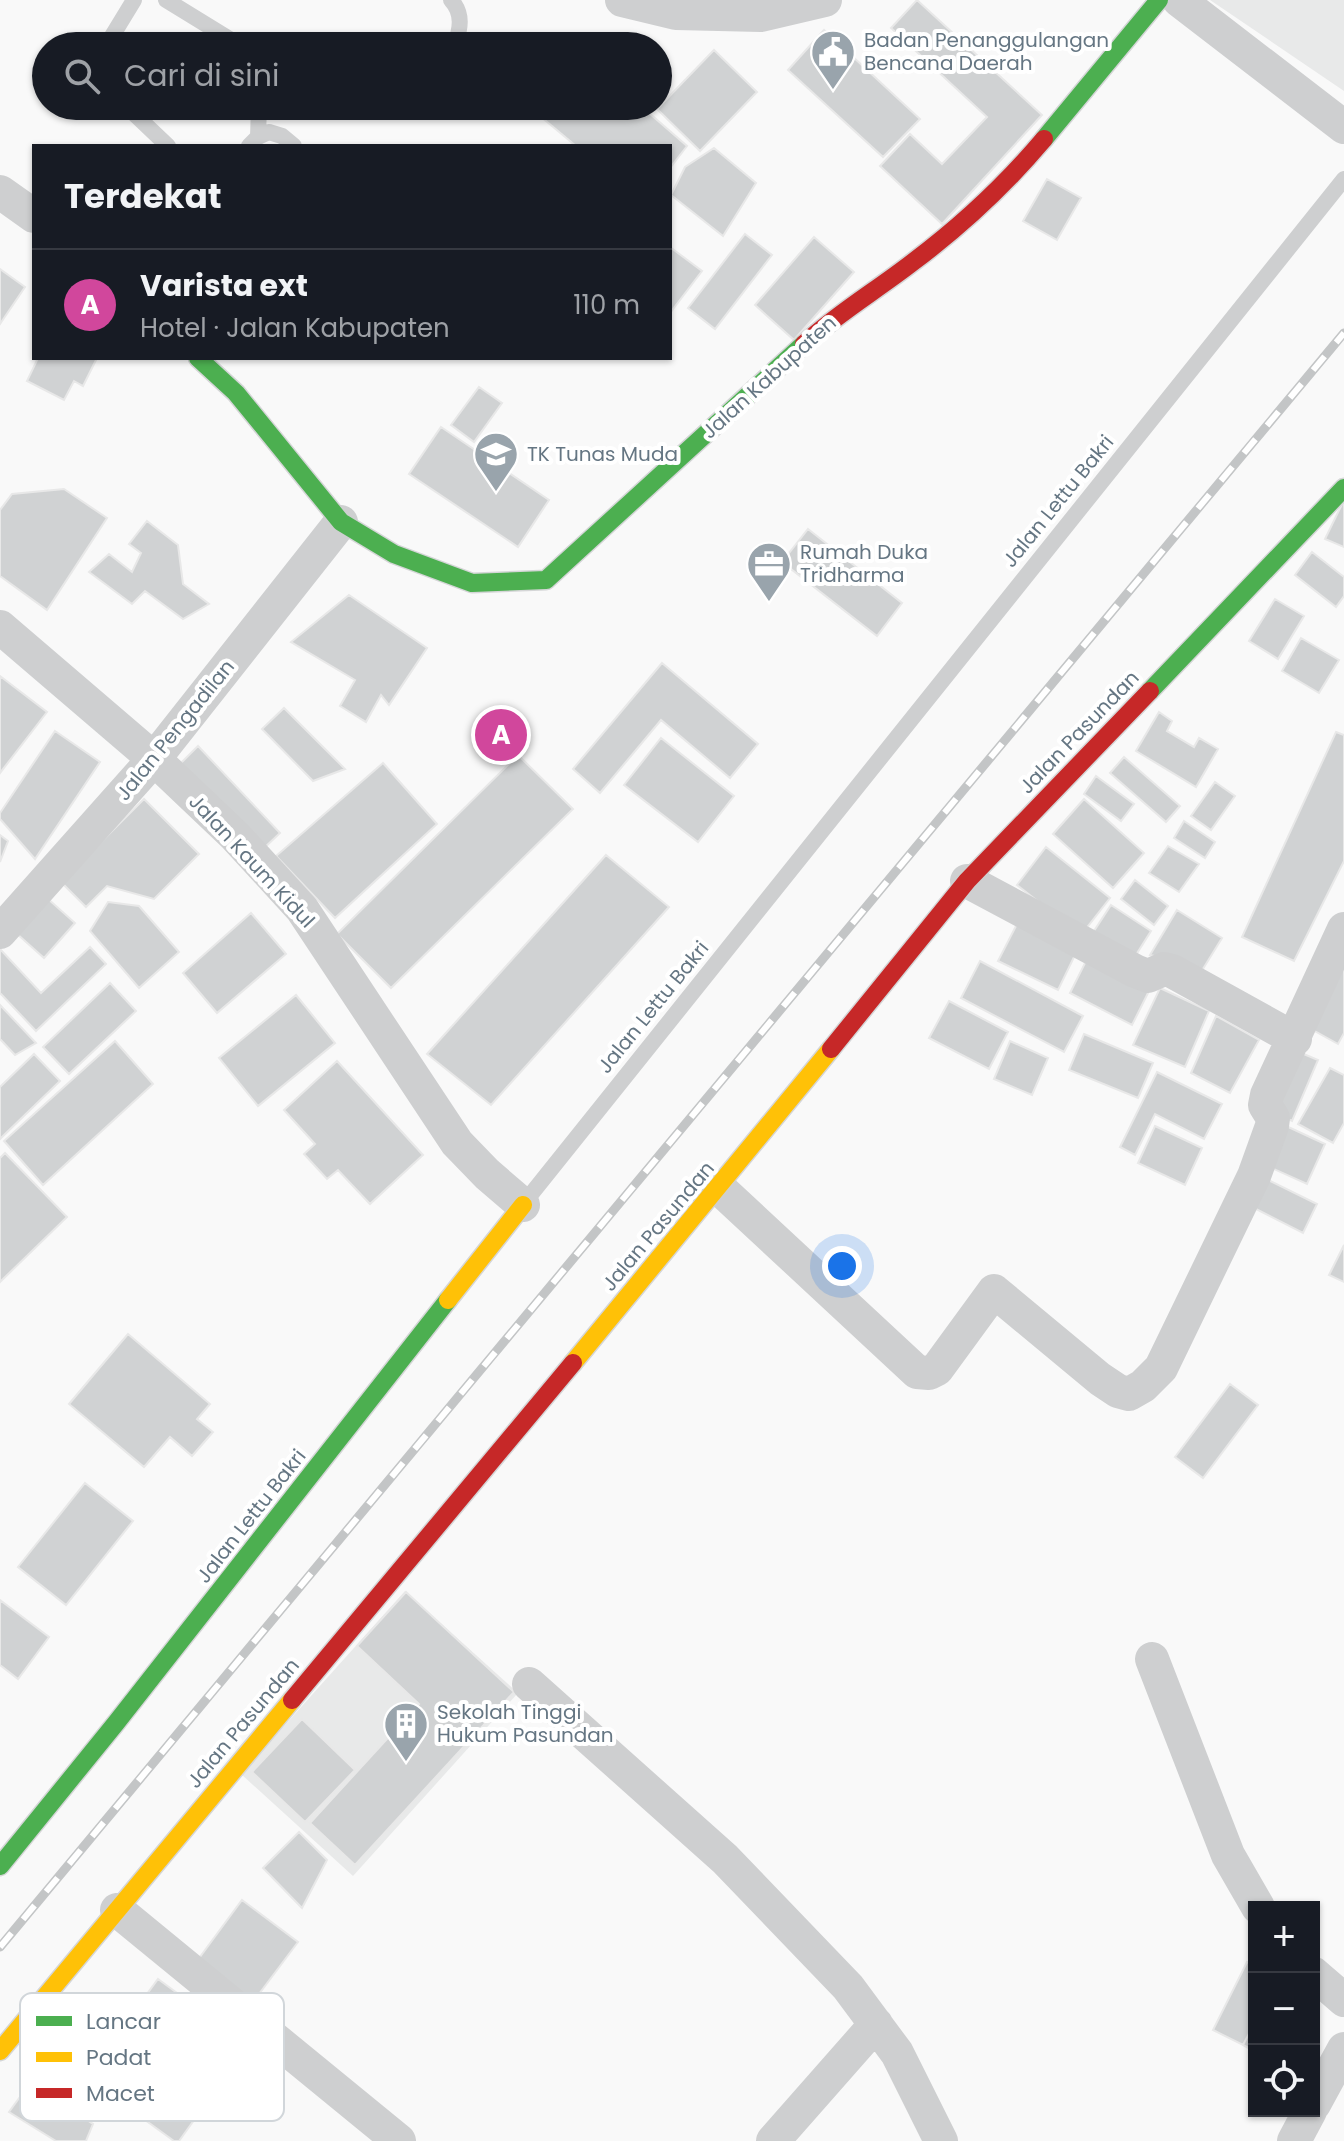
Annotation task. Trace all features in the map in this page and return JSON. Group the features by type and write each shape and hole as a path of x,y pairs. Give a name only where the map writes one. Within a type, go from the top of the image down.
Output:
{"street":[{"path":"622,0 676,13 761,15 825,0"},
{"name":"Jalan Kabupaten","path":"200,360 236,393 341,522 394,554 472,583 546,580 756,385 832,319 915,261 1012,177 1159,0"},
{"path":"1179,0 1344,127"},
{"path":"0,192 32,215"},
{"name":"Jalan Pasundan","path":"48,1993 719,1188 967,881 1344,488"},
{"name":"Jalan Pengadilan","path":"0,932 154,759 341,522"},
{"name":"Jalan Kaum Kidul","path":"0,627 154,759 235,836 302,909 457,1143 523,1205"},
{"path":"967,881 1135,971 1148,976 1164,969 1172,971 1295,1039"},
{"path":"719,1188 917,1372 929,1373 937,1369 994,1291 1100,1379 1129,1394 1143,1386 1161,1368 1254,1176 1272,1126 1273,1118 1265,1105 1267,1095 1344,929"},
{"name":"Jalan Lettu Bakri","path":"0,1866 523,1205"},
{"path":"1152,1659 1228,1855 1255,1901"},
{"path":"529,1684 725,1859 848,1987 897,2053 941,2141"},
{"path":"117,1910 218,1993"},
{"path":"1320,1979 1344,2000"},
{"path":"773,2141 876,2024"},
{"name":"Jalan Pasundan","path":"0,2051 20,2027"},
{"path":"284,2047 399,2141"},
{"path":"1320,2093 1344,2049"},
{"path":"1294,2141 1307,2117"}],"lane":[{"path":"115,32 134,0"},
{"path":"166,0 218,32"},
{"path":"451,0 462,24 459,32"},
{"path":"141,120 166,144"},
{"path":"253,142 257,120"},
{"path":"253,142 269,132 282,136 292,144"},
{"name":"Jalan Lettu Bakri","path":"523,1205 1344,179"}],"shaded area":[{"path":"1210,0 1344,0 1344,91"},
{"path":"405,1591 518,1693 353,1876 241,1774"}],"building":[{"path":"917,0 1042,115 942,224 880,166 910,134 942,164 987,117 891,28"},
{"path":"824,30 920,119 883,157 788,70"},
{"path":"714,50 757,92 700,151 668,120 672,120 672,93"},
{"path":"545,120 657,120 687,146 672,165 672,144 574,144"},
{"path":"714,148 756,183 723,236 672,196 685,167"},
{"path":"1047,179 1081,198 1057,240 1023,221"},
{"path":"745,234 772,255 715,329 688,308"},
{"path":"814,237 854,272 794,340 755,305"},
{"path":"672,248 702,271 672,310"},
{"path":"0,269 25,287 0,324"},
{"path":"37,360 96,360 83,386 74,381 64,400 27,381"},
{"path":"479,387 502,403 474,442 451,425"},
{"path":"441,427 549,500 518,547 409,474"},
{"path":"64,489 107,518 47,610 0,576 0,510 12,494"},
{"path":"1344,500 1344,547 1325,539"},
{"path":"147,521 178,545 183,584 209,604 183,619 145,591 132,604 89,572 109,554 132,572 141,553 129,544"},
{"path":"808,529 902,603 877,636 782,562"},
{"path":"1312,552 1344,577 1344,596 1336,607 1295,575"},
{"path":"349,595 427,648 389,705 381,695 366,722 340,706 355,680 291,642"},
{"path":"1275,599 1304,616 1278,659 1249,641"},
{"path":"1301,638 1339,660 1319,693 1282,671"},
{"path":"662,663 758,744 730,778 661,720 600,793 573,769"},
{"path":"0,676 47,712 0,773"},
{"path":"284,708 345,769 313,781 262,729"},
{"path":"1159,712 1172,721 1167,731 1194,747 1199,738 1218,749 1196,787 1136,751"},
{"path":"55,731 100,762 35,859 0,819 0,813"},
{"path":"1336,732 1344,735 1344,861 1294,961 1242,937"},
{"path":"661,738 734,796 698,842 624,785"},
{"path":"198,746 280,833 262,850 180,764"},
{"path":"518,755 573,809 391,988 337,934"},
{"path":"1124,757 1180,806 1166,822 1110,773"},
{"path":"383,763 437,824 335,918 276,856"},
{"path":"1096,776 1134,804 1121,821 1084,794"},
{"path":"1215,782 1235,796 1211,830 1191,816"},
{"path":"144,799 199,854 154,899 107,886 86,907 61,882"},
{"path":"1084,799 1144,853 1113,888 1053,834"},
{"path":"1184,821 1215,842 1205,858 1174,838"},
{"path":"0,835 8,841 0,862"},
{"path":"1168,846 1199,864 1179,892 1149,873"},
{"path":"1046,847 1110,898 1081,935 1017,885"},
{"path":"606,855 669,907 491,1105 427,1054"},
{"path":"1135,880 1168,906 1154,925 1121,899"},
{"path":"47,898 75,923 44,958 16,933"},
{"path":"108,902 139,906 179,952 139,988 90,931"},
{"path":"1111,905 1151,931 1134,958 1094,931"},
{"path":"1177,910 1222,938 1198,977 1168,959 1150,955"},
{"path":"251,913 286,954 217,1013 183,973"},
{"path":"1018,922 1077,951 1058,990 998,961"},
{"path":"90,947 106,964 36,1031 0,993 0,949 41,993"},
{"path":"1344,953 1344,1033 1338,1044 1304,1025"},
{"path":"1087,959 1149,991 1132,1025 1070,993"},
{"path":"980,961 1083,1016 1064,1052 961,998"},
{"path":"110,983 136,1011 69,1074 43,1047"},
{"path":"1160,988 1209,1011 1185,1067 1133,1045"},
{"path":"296,995 335,1043 258,1106 219,1058"},
{"path":"949,1001 1008,1032 989,1069 929,1038"},
{"path":"0,1005 36,1043 15,1055 0,1039"},
{"path":"1216,1016 1259,1040 1230,1093 1191,1073"},
{"path":"1084,1034 1153,1063 1138,1098 1069,1070"},
{"path":"115,1041 153,1084 43,1185 4,1141"},
{"path":"1010,1041 1048,1058 1032,1095 994,1079"},
{"path":"1299,1052 1318,1060 1292,1121 1273,1112"},
{"path":"34,1054 60,1081 0,1139 0,1087"},
{"path":"337,1061 423,1155 370,1204 338,1170 327,1179 304,1154 315,1144 284,1110"},
{"path":"1330,1068 1344,1075 1344,1123 1333,1143 1298,1124"},
{"path":"1157,1072 1222,1104 1204,1139 1155,1114 1135,1155 1120,1147"},
{"path":"1284,1125 1325,1144 1307,1184 1265,1165"},
{"path":"1155,1126 1202,1148 1185,1185 1138,1163"},
{"path":"5,1153 67,1217 0,1282 0,1158"},
{"path":"1264,1178 1317,1204 1303,1233 1250,1206"},
{"path":"1344,1245 1344,1282 1329,1275"},
{"path":"128,1334 210,1404 197,1419 213,1432 192,1456 170,1437 144,1467 69,1404"},
{"path":"1230,1384 1258,1405 1203,1478 1175,1457"},
{"path":"85,1483 133,1521 66,1605 18,1567"},
{"name":"Sekolah Tinggi Hukum Pasundan","path":"406,1592 514,1692 355,1865 310,1823 419,1704 357,1646"},
{"path":"0,1600 49,1637 18,1679 0,1665"},
{"path":"302,1719 355,1770 305,1822 252,1772"},
{"path":"299,1832 327,1860 302,1908 263,1868"},
{"path":"242,1900 298,1942 260,1993 241,1993 197,1961"},
{"path":"1248,1962 1248,2035 1243,2045 1213,2030"},
{"path":"158,1979 177,1993 148,1993"},
{"path":"20,2097 20,2119 9,2112"},
{"path":"24,2121 88,2121 93,2124 86,2141 56,2141"},
{"path":"146,2121 193,2121 179,2141 174,2141"}],"railway":[{"path":"0,1947 1344,333"}],"traffic: fast":[{"path":"1044,139 1159,0"},
{"path":"200,360 236,393 341,522 394,554 472,583 546,580 804,344"},
{"path":"1150,691 1344,488"},
{"path":"0,1866 448,1300"}],"traffic: slow":[{"path":"573,1363 831,1049"},
{"path":"448,1300 523,1205"},
{"path":"48,1993 292,1700"},
{"path":"0,2051 20,2027"}],"traffic: jam":[{"path":"804,344 948,234 999,188 1044,139"},
{"path":"831,1049 967,881 1150,691"},
{"path":"292,1700 573,1363"}],"place":[{"name":"Badan Penanggulangan Bencana Daerah","path":"833,91"},
{"name":"TK Tunas Muda","path":"496,493"},
{"name":"Rumah Duka Tridharma","path":"769,603"},
{"name":"Varista ext","path":"501,735"},
{"name":"Sekolah Tinggi Hukum Pasundan","path":"406,1763"}]}
